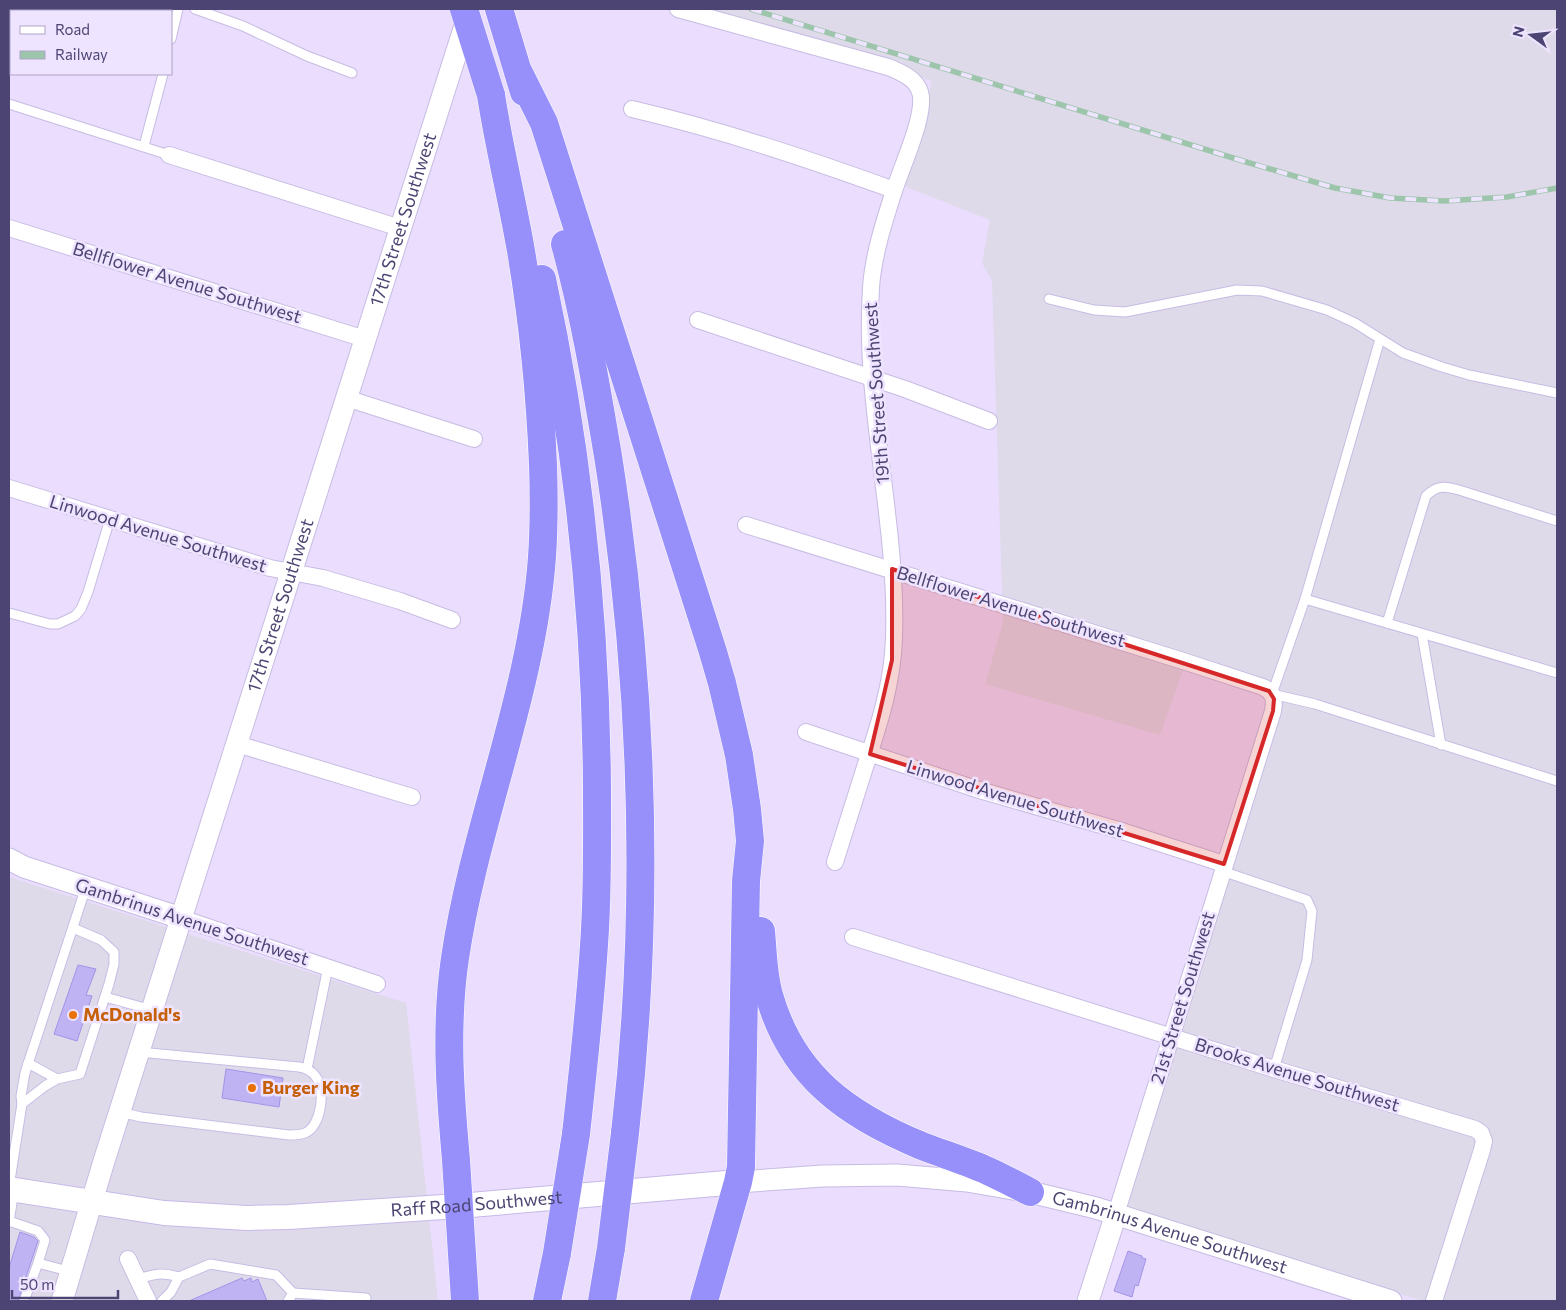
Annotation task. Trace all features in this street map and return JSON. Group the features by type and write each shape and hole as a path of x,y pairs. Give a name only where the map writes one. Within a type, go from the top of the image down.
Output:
{"highway":[{"path":"464,9 529,221 556,346 573,448 592,640 596,744 594,944 576,1134 548,1301"},
{"path":"499,9 519,73 572,267 597,389 615,504 632,652 640,818 640,921 632,1071 611,1248 602,1301"},
{"path":"519,73 544,123 713,652 738,756 747,809 756,876 764,972 769,994 782,1030 803,1064 820,1084 836,1099 859,1115 921,1146 986,1170 1030,1192"},
{"path":"465,1301 448,1052 452,979 471,877 528,652 536,610 542,556 544,494 538,375 521,252 491,95"},
{"path":"704,1301 738,1182 740,1167 746,882 750,841"}],"main road":[{"name":"Raff Road Southwest","path":"10,1189 164,1213 248,1218 459,1206 738,1182"}],"street":[{"name":"17th Street Southwest","path":"62,1301 181,918 470,9"},
{"name":"19th Street Southwest","path":"678,9 888,67 908,76 920,90 922,106 881,234 871,287 870,327 873,379 892,569 894,608 892,660 882,711 870,754 834,862"},
{"path":"632,109 793,154 894,190"},
{"path":"169,154 400,228"},
{"name":"Bellflower Avenue Southwest","path":"9,228 365,339"},
{"path":"698,320 873,379 989,421"},
{"path":"346,398 474,439"},
{"name":"Linwood Avenue Southwest","path":"9,488 270,568 331,581 452,620"},
{"name":"Bellflower Avenue Southwest","path":"746,524 1180,660 1263,687 1272,694"},
{"name":"21st Street Southwest","path":"1088,1301 1273,712 1274,699 1272,694"},
{"name":"Linwood Avenue Southwest","path":"806,732 976,788 1124,832 1223,868"},
{"path":"237,744 412,797"},
{"name":"Gambrinus Avenue Southwest","path":"9,859 24,867 377,984"},
{"name":"Brooks Avenue Southwest","path":"852,938 1274,1069 1475,1129 1483,1134 1482,1150 1434,1301"},
{"name":"Raff Road Southwest","path":"738,1182 866,1175 946,1179"},
{"name":"Gambrinus Avenue Southwest","path":"946,1179 1049,1195 1116,1214 1391,1301"},
{"path":"128,1259 148,1301"}],"lane":[{"path":"172,35 178,9"},
{"path":"195,9 243,26 307,56 352,73"},
{"path":"144,146 163,75"},
{"path":"9,104 169,154"},
{"path":"1049,299 1094,310 1125,312 1237,290 1262,292 1327,310 1355,323 1403,353 1442,367 1469,375 1557,393"},
{"path":"1380,339 1305,599 1272,694 1315,704 1557,780"},
{"path":"1387,623 1426,496 1434,488 1446,486 1557,521"},
{"path":"9,613 50,624 58,624 74,616 81,609 88,592 110,519"},
{"path":"1305,599 1557,673"},
{"path":"1422,634 1441,745"},
{"path":"1223,868 1307,900 1312,911 1307,960 1274,1069"},
{"path":"24,1301 45,1240 38,1231 9,1221 10,1189 22,1104 21,1096 28,1063 86,887"},
{"path":"22,1104 45,1086 57,1080 80,1074 105,997 114,964 114,952 101,940 73,928"},
{"path":"307,1069 328,967"},
{"path":"105,997 152,1010"},
{"path":"120,1112 141,1117 289,1136 305,1133 312,1128 318,1119 320,1085 317,1078 307,1069 300,1066 139,1052"},
{"path":"28,1063 57,1080"},
{"path":"38,1263 72,1272"},
{"path":"138,1280 154,1274 179,1277 210,1264 276,1275 293,1293 366,1298"},
{"path":"162,1301 171,1292 179,1277"},
{"path":"288,1301 293,1293"}],"highlighted area":[{"path":"892,569 1269,691 1274,699 1273,711 1224,864 870,754 892,660"}],"shaded area":[{"path":"703,9 1557,9 1557,1301 1423,1301 1122,1208 1281,699 1184,668 1160,735 985,684 1003,622 992,281 982,263 990,220 902,185 932,81"},
{"path":"9,877 406,1003 438,1301 9,1301"}],"building":[{"name":"McDonald's","path":"78,965 96,969 86,995 92,996 77,1041 54,1034"},
{"name":"Burger King","path":"226,1069 283,1078 279,1107 222,1098"},
{"path":"20,1232 34,1237 38,1241 18,1301 9,1301 9,1268"},
{"path":"1128,1251 1146,1259 1138,1286 1135,1285 1132,1297 1114,1291"},
{"path":"242,1278 244,1281 251,1278 252,1282 258,1279 267,1301 189,1301"}],"railway":[{"path":"751,9 1335,188 1390,198 1445,201 1507,197 1557,188"}],"place":[{"name":"McDonald's","path":"73,1015"},
{"name":"Burger King","path":"252,1088"}]}
